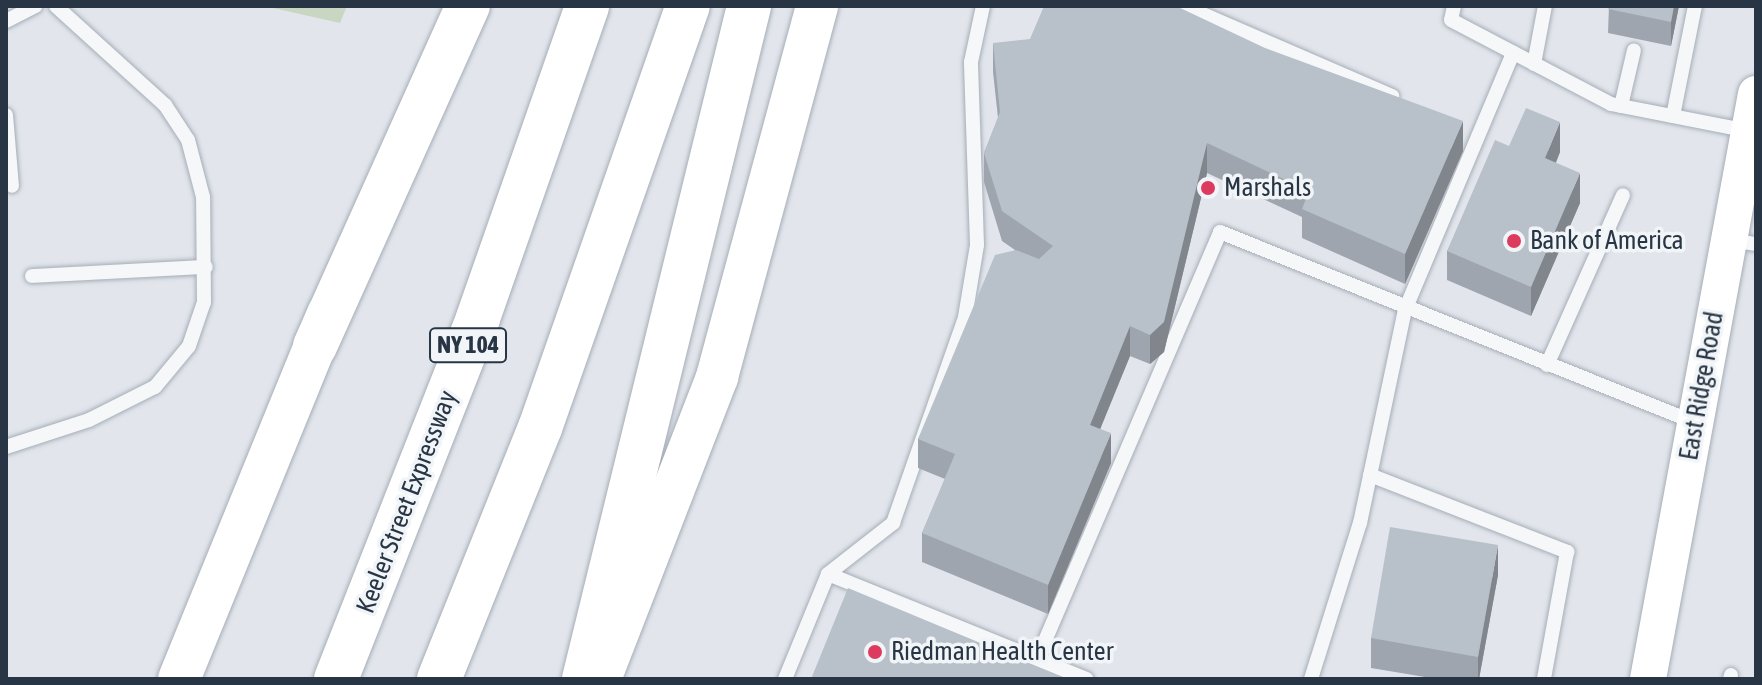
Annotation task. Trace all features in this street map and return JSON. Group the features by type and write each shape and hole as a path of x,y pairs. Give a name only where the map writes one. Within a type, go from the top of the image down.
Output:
{"highway":[{"path":"315,346 468,6"},
{"name":"Keeler Street Expressway","path":"336,679 474,331 587,6"},
{"path":"439,679 540,428 688,6"},
{"path":"584,679 749,6"}],"main road":[{"path":"179,679 315,346 444,6"},
{"path":"600,679 705,415 817,6"},
{"name":"East Ridge Road","path":"1648,679 1696,423 1743,242 1749,131 1756,94"}],"lane":[{"path":"6,21 35,6"},
{"path":"6,447 109,412 155,387 196,333 206,267 201,182 182,129 56,6"},
{"path":"785,679 828,574 893,523 965,317 977,245 971,62 983,6"},
{"path":"1184,6 1410,104"},
{"path":"1534,64 1545,6"},
{"path":"1673,116 1695,6"},
{"path":"1452,13 1513,53 1621,106 1749,131"},
{"path":"1621,106 1634,50"},
{"path":"1311,679 1370,475 1405,310 1474,131 1513,53"},
{"path":"6,115 12,186"},
{"path":"1547,365 1623,195"},
{"path":"1038,657 1220,232 1405,310 1696,423"},
{"path":"32,276 206,267"},
{"path":"1370,475 1567,552 1544,679"},
{"path":"828,574 1086,679"}],"green space":[{"path":"264,6 347,6 340,23"}],"building":[{"path":"1044,6 1176,6 1265,48 1463,121 1405,254 1302,209 1309,191 1207,143 1164,322 1150,335 1130,326 1090,425 1111,433 1048,585 922,533 955,454 918,439 995,255 1016,250 1039,259 1053,246 1002,211 984,153 1000,112 993,43 1030,39"},
{"path":"1609,6 1674,6 1671,22 1608,9"},
{"name":"Bank of America","path":"1526,108 1560,122 1545,158 1580,173 1531,287 1447,251 1495,140 1509,146"},
{"path":"1390,527 1498,545 1478,657 1371,638"},
{"path":"848,588 1067,679 811,679"}],"place":[{"name":"Marshals","path":"1208,188"},
{"name":"Bank of America","path":"1514,241"},
{"name":"Riedman Health Center","path":"875,652"}]}
